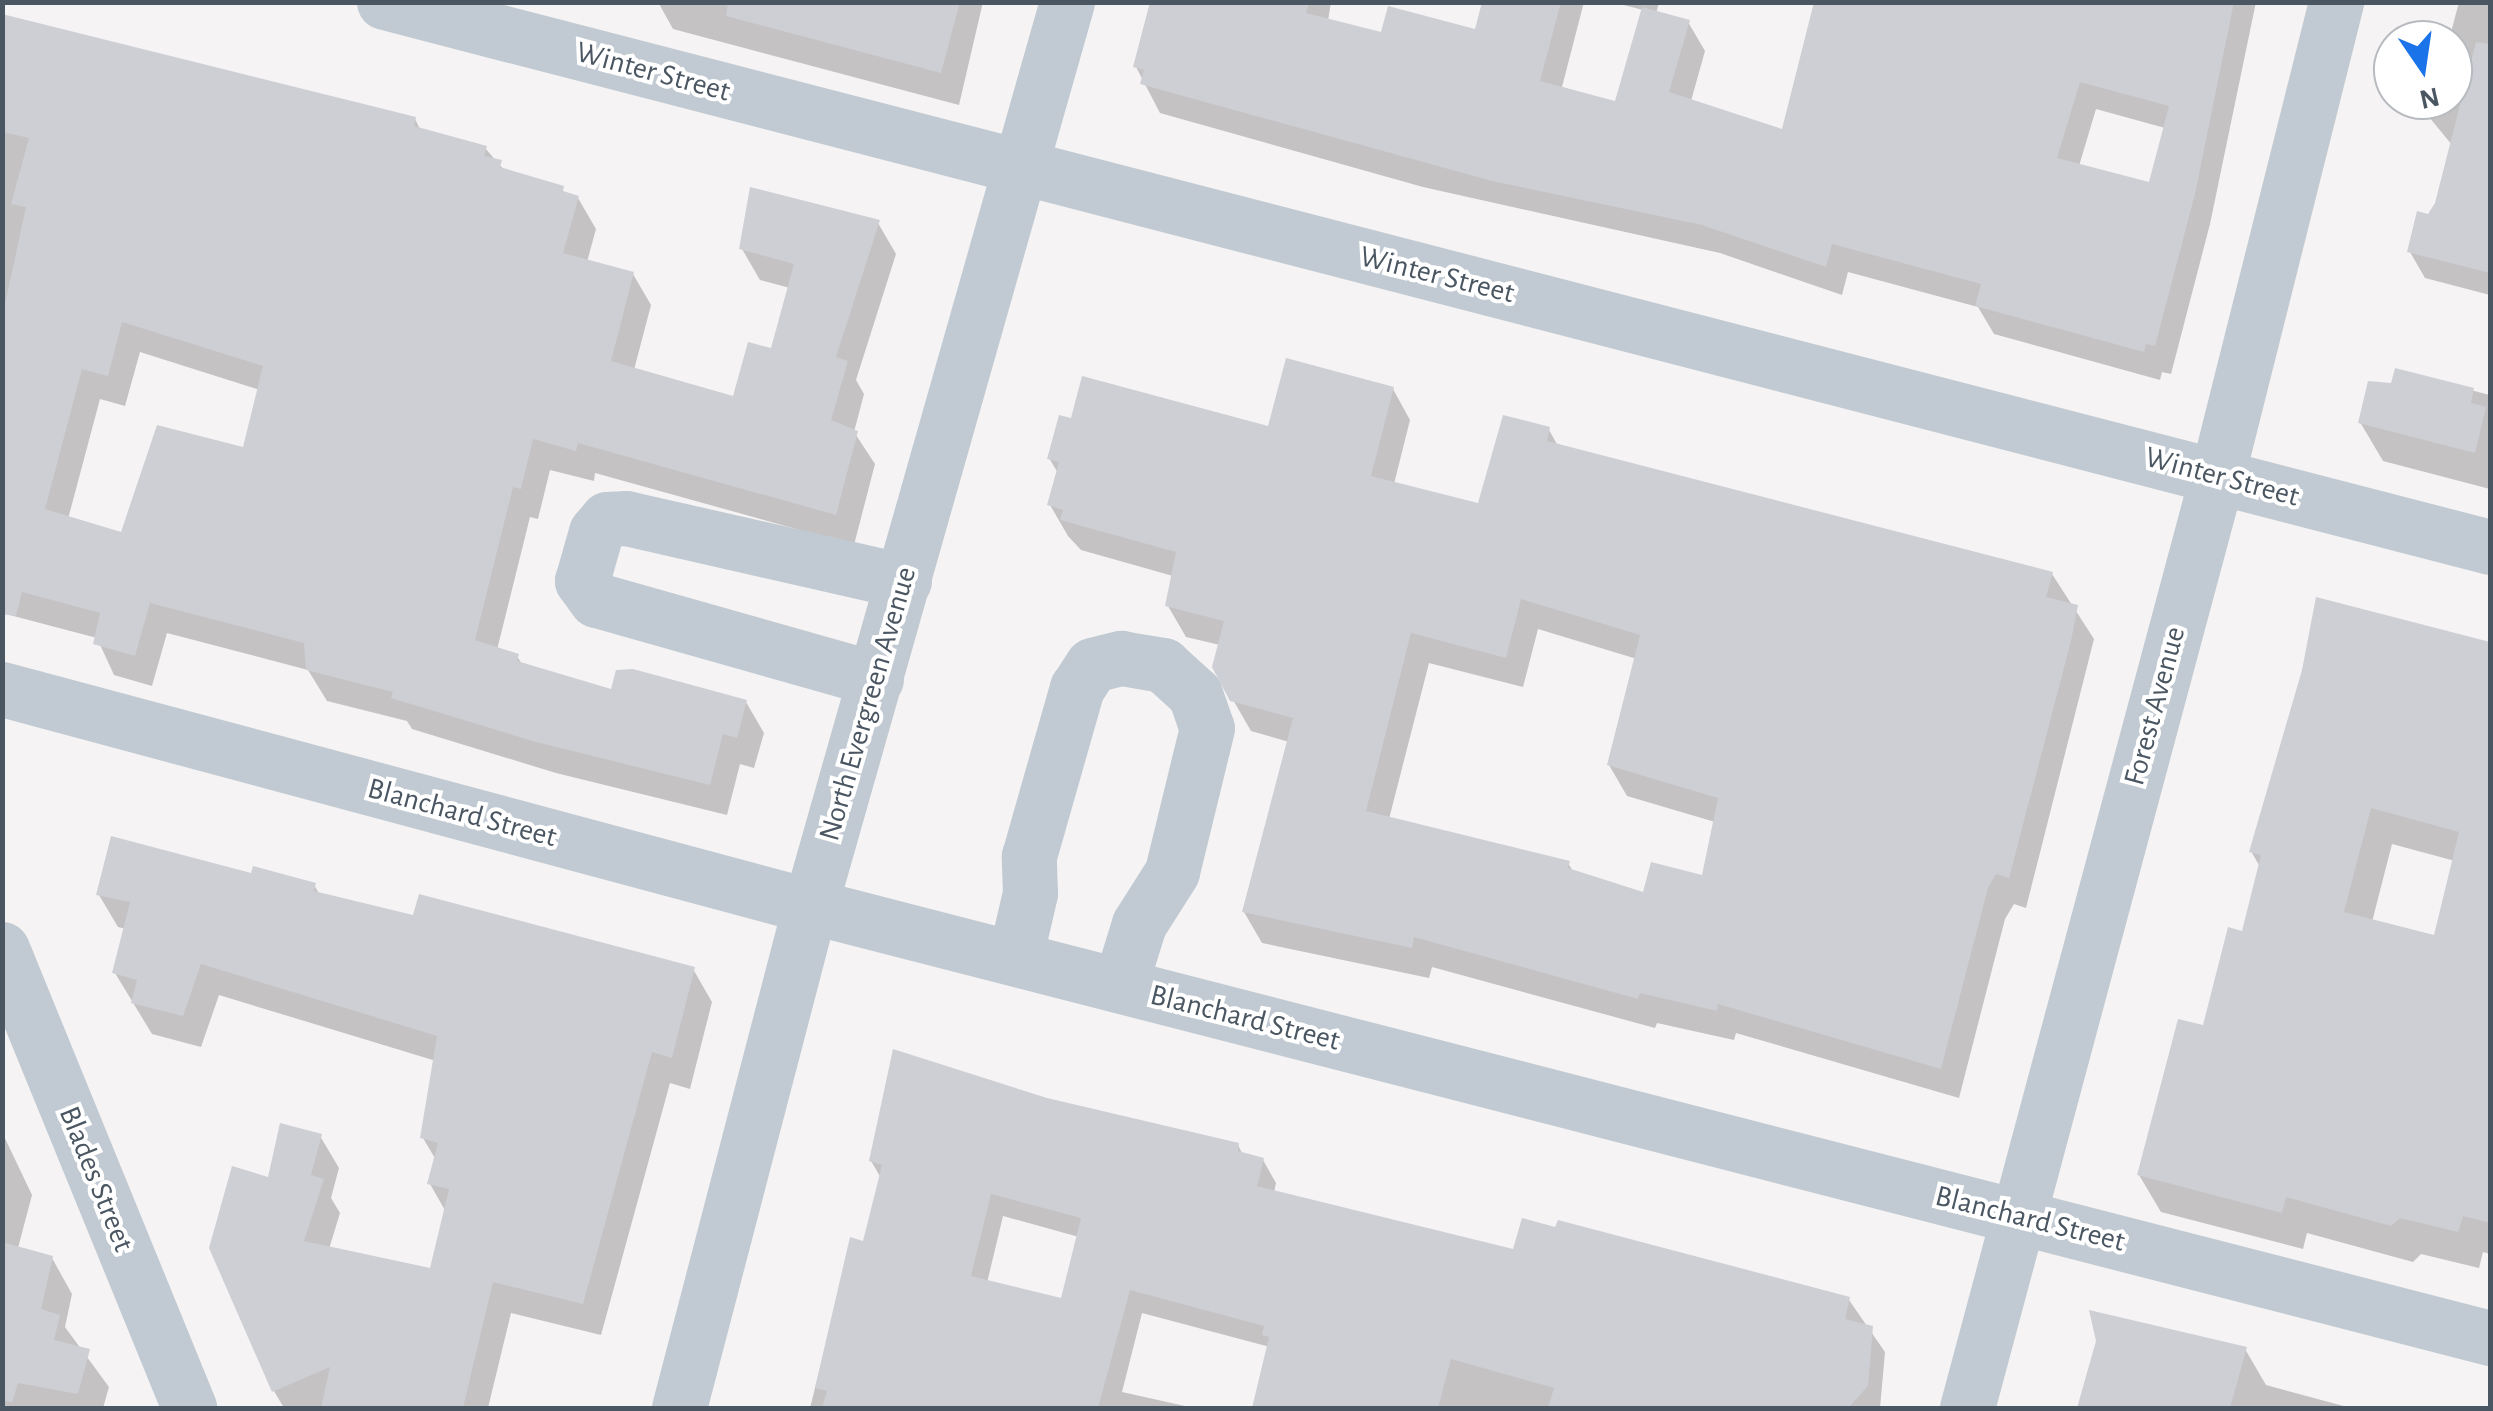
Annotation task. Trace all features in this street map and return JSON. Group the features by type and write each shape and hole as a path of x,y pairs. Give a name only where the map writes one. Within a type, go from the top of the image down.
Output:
{"street":[{"name":"Winter Street","path":"384,2 2490,547"},
{"name":"North Evergreen Avenue","path":"679,1408 810,906 1023,169 1067,2"},
{"name":"Forest Avenue","path":"1966,1408 2217,476 2336,2"},
{"path":"876,679 596,600 582,581 606,518 904,581"},
{"path":"1015,958 1030,886 1029,856 1077,688 1092,665 1121,658 1163,665 1195,694 1207,728 1172,872 1143,920 1120,986"},
{"name":"Blanchard Street","path":"2,690 810,906 2490,1338"},
{"name":"Blades Street","path":"2,949 189,1408"}],"building":[{"path":"728,2 960,2 941,73 726,16"},
{"path":"1150,2 1309,2 1306,13 1381,32 1388,6 1475,29 1482,2 1561,2 1540,81 1615,101 1642,7 1690,20 1669,92 1782,129 1814,2 2234,2 2195,194 2155,346 2146,344 2144,352 1975,306 1981,284 1832,244 1826,267 1702,225 1492,181 1140,84 1144,70 1133,67","holes":["2080,82 2169,106 2149,182 2057,158"]},
{"path":"2,14 416,117 414,126 487,146 484,156 502,160 500,167 564,186 563,191 579,196 563,253 634,272 611,361 733,396 748,342 771,348 794,264 739,249 750,187 880,220 836,357 848,361 831,420 858,431 836,515 578,443 576,451 533,439 521,489 513,487 475,640 519,654 517,661 611,689 616,670 633,669 747,700 737,738 723,734 710,785 536,742 391,698 393,692 306,670 304,643 150,603 135,656 93,644 100,613 22,592 16,616 2,614 2,318 26,207 11,204 29,138 2,132","holes":["122,322 263,366 243,447 157,425 121,532 45,509 82,369 108,376"]},
{"path":"2476,42 2490,44 2490,273 2407,252 2417,211 2428,214 2435,203 2456,120 2473,120"},
{"path":"1286,358 1394,387 1371,476 1478,503 1503,415 1550,427 1547,441 2053,572 2046,597 2078,605 2071,641 2009,878 1996,874 1988,888 1941,1069 1718,1004 1717,1011 1640,993 1638,999 1414,937 1412,948 1242,912 1293,718 1230,701 1212,667 1224,621 1165,606 1176,552 1060,520 1063,510 1047,505 1059,462 1047,459 1059,415 1071,418 1082,376 1268,426","holes":["1521,599 1640,635 1607,765 1718,798 1702,875 1651,862 1643,892 1568,868 1570,861 1366,811 1411,633 1506,658"]},
{"path":"2395,368 2474,388 2471,403 2486,407 2475,453 2358,423 2368,381 2391,383"},
{"path":"2316,597 2490,642 2490,1223 2463,1216 2458,1232 2400,1218 2391,1226 2286,1197 2282,1213 2137,1175 2178,1019 2203,1025 2228,927 2242,931 2261,855 2249,852 2302,670","holes":["2371,808 2459,832 2434,935 2344,912"]},
{"path":"111,836 251,873 253,866 316,883 314,891 413,915 419,894 695,967 672,1058 652,1052 583,1304 493,1282 463,1408 321,1408 330,1367 272,1392 209,1248 232,1166 268,1177 280,1123 322,1134 311,1175 324,1179 304,1241 430,1268 449,1189 427,1184 438,1143 420,1138 437,1036 201,964 183,1016 131,1003 137,980 112,973 130,902 96,895"},
{"path":"893,1049 1047,1098 1239,1143 1238,1151 1264,1158 1257,1186 1513,1249 1522,1218 1555,1227 1558,1220 1850,1297 1845,1319 1873,1326 1868,1386 1848,1408 1548,1408 1554,1388 1451,1359 1438,1408 1252,1408 1269,1337 1262,1335 1264,1326 1130,1290 1098,1408 822,1408 827,1391 815,1388 850,1237 863,1241 882,1165 869,1161","holes":["991,1194 1081,1218 1061,1298 971,1276"]},
{"path":"2,1242 53,1256 41,1309 60,1315 54,1340 90,1349 78,1394 18,1383 12,1402 2,1400"},
{"path":"2089,1310 2247,1347 2230,1408 2077,1408 2096,1341"}]}
